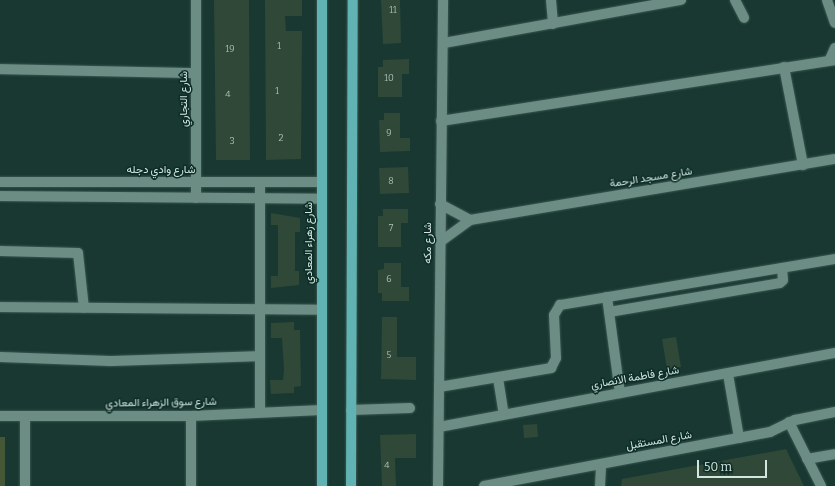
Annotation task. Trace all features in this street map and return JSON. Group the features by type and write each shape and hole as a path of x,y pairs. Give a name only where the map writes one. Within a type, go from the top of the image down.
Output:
{"main road":[{"name":"شارع زهراء المعادي","path":"322,0 322,486"},
{"path":"351,486 353,0"}],"street":[{"name":"شارع التجاري","path":"196,0 196,198"},
{"name":"شارع مكه","path":"438,486 441,121 444,43 443,0"},
{"path":"551,0 553,24"},
{"path":"444,43 682,0"},
{"path":"735,0 744,18"},
{"path":"827,0 835,23"},
{"path":"441,121 832,60 835,48"},
{"path":"784,67 803,165"},
{"path":"0,69 196,74"},
{"name":"شارع مسجد الرحمة","path":"440,242 470,220 835,159"},
{"name":"شارع وادي دجله","path":"0,182 321,182"},
{"path":"260,182 260,309 258,356 260,412"},
{"path":"0,196 321,199"},
{"path":"440,204 470,220"},
{"path":"0,251 78,253 84,308"},
{"path":"439,387 551,368 556,358 556,309 563,304 835,259"},
{"path":"609,312 780,283 783,280 782,268"},
{"path":"607,297 620,393"},
{"path":"0,307 321,310"},
{"name":"شارع فاطمة الانصاري","path":"439,427 835,353"},
{"path":"0,357 110,361 258,356"},
{"path":"728,374 739,438"},
{"path":"498,378 504,414"},
{"path":"351,410 410,408"},
{"name":"شارع سوق الزهراء المعادي","path":"0,416 191,416 322,410"},
{"name":"شارع المستقبل","path":"484,486 770,432 789,422 835,412"},
{"path":"25,416 25,486"},
{"path":"191,416 192,486"},
{"path":"789,422 821,486"},
{"path":"807,459 835,454"},
{"path":"600,486 601,464"}],"green space":[{"path":"0,437 5,437 5,486 0,486"}],"building":[{"path":"214,0 249,0 250,160 216,160"},
{"path":"265,0 302,0 302,16 285,16 286,31 302,31 301,159 266,160"},
{"path":"381,0 400,0 401,43 383,44"},
{"path":"409,59 409,74 402,74 402,97 378,97 378,67 383,67 383,60"},
{"path":"384,113 400,113 400,138 410,138 410,151 380,152 379,120 384,120"},
{"path":"408,167 409,193 380,194 379,168"},
{"path":"383,209 408,209 408,223 401,223 401,247 378,247 378,216 383,216"},
{"path":"271,213 300,218 300,232 295,232 295,271 299,271 299,285 271,288 271,276 278,276 278,225 271,225"},
{"path":"384,263 401,263 401,287 409,287 409,301 382,301 382,293 378,293 378,270 384,269"},
{"path":"382,317 397,317 397,357 416,357 416,380 381,379"},
{"path":"294,322 294,330 300,330 301,386 294,387 294,393 271,394 270,380 283,380 284,369 282,338 271,338 271,323"},
{"path":"676,337 681,367 667,369 662,339"},
{"path":"537,424 538,437 524,438 523,425"},
{"path":"416,434 416,458 395,458 396,486 382,486 380,435"},
{"path":"786,449 804,486 621,486 622,479"}]}
